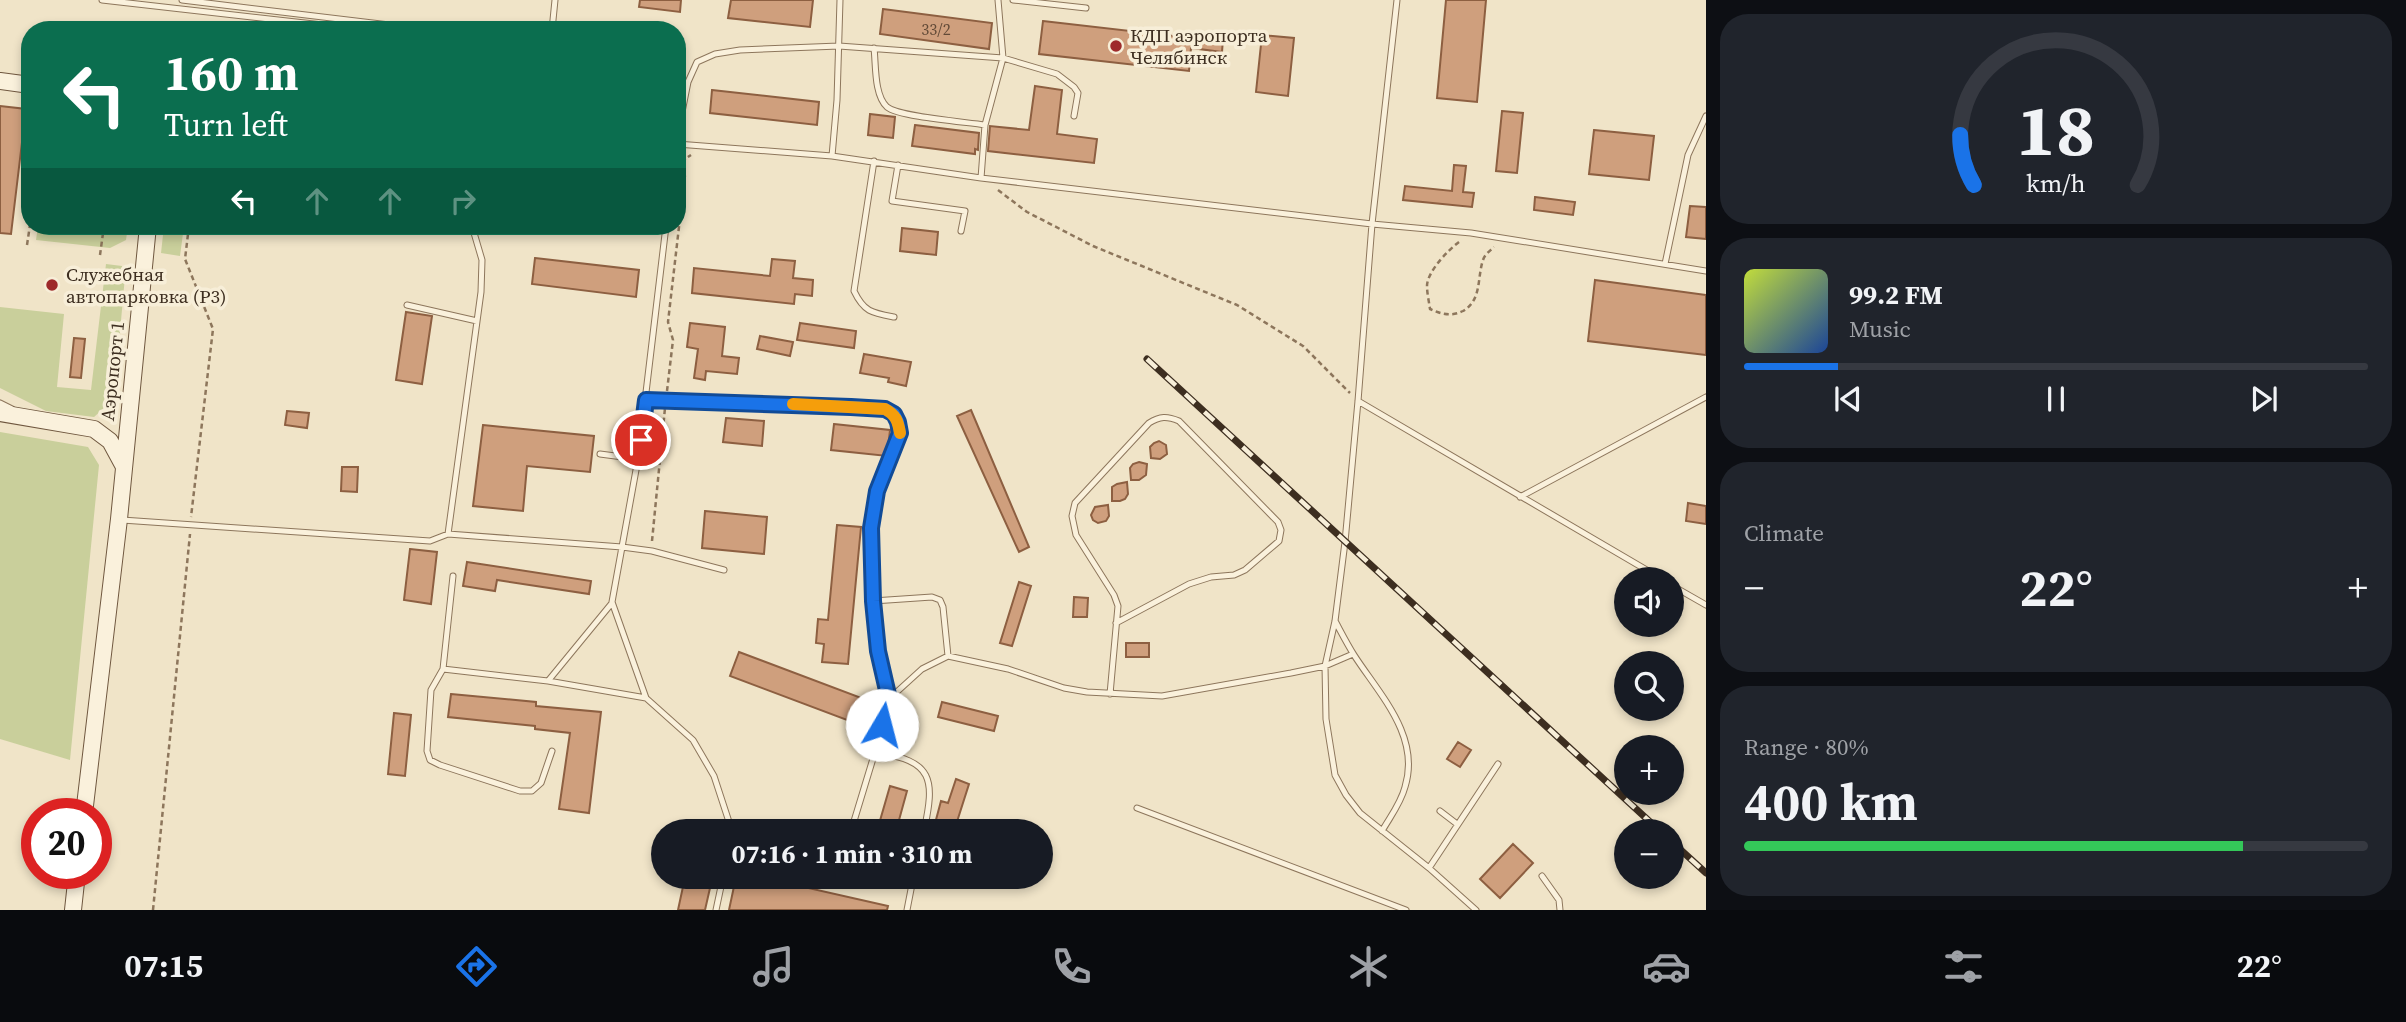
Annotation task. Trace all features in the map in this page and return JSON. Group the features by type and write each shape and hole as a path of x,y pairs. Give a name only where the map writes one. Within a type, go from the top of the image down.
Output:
{"main road":[{"path":"0,81 21,84"},
{"name":"Аэропорт 1","path":"86,798 119,519 147,235"},
{"path":"0,413 87,426 100,432 115,447 124,467"},
{"path":"73,910 75,889"}],"lane":[{"path":"102,0 288,21"},
{"path":"182,0 356,21"},
{"path":"553,21 555,0"},
{"path":"832,156 840,0"},
{"path":"981,178 985,124 1003,58 998,0"},
{"path":"1013,0 1086,8"},
{"path":"1397,0 1372,224 1359,401 1335,621 1325,666 1326,719 1335,775 1360,813 1476,910"},
{"path":"686,92 697,62 715,54 740,50 839,46 874,48 1003,58 1056,74 1078,93 1074,116"},
{"path":"874,48 880,94 888,107 902,113 985,124"},
{"path":"1665,264 1688,155 1706,117"},
{"path":"686,145 832,156 981,178 1471,233 1706,271"},
{"path":"874,161 854,290 860,305 872,312 894,317"},
{"path":"898,165 892,201 965,212 961,231"},
{"path":"449,534 477,321 482,260 475,235"},
{"path":"548,681 612,602 638,459 665,235"},
{"path":"407,305 477,321"},
{"path":"1520,497 1706,397"},
{"path":"646,400 885,409 894,414 898,422 900,433 877,491 871,528 873,601 878,651 889,699 855,819"},
{"path":"1359,401 1641,567"},
{"path":"0,403 31,418"},
{"path":"1110,694 1116,623 1118,606 1114,594 1076,535 1072,516 1075,503 1149,423 1158,417 1168,417 1179,421 1278,522 1281,530 1279,541 1245,570 1234,575 1211,577 1189,584 1116,623"},
{"path":"0,419 31,418"},
{"path":"600,454 638,459"},
{"path":"119,519 430,541 449,534 622,547 652,551 724,570"},
{"path":"453,576 443,669 431,690 427,751 430,760 520,791 532,791 541,783 552,751"},
{"path":"1684,592 1706,605"},
{"path":"873,601 932,597 940,600 948,656"},
{"path":"612,602 646,698 693,740 714,776 728,819"},
{"path":"1335,621 1353,654 1394,712 1406,743 1408,760 1405,789 1382,831"},
{"path":"889,699 922,669 948,656 1008,669 1065,688 1110,694 1162,696 1325,666 1353,654"},
{"path":"443,669 548,681 646,698"},
{"path":"875,752 898,755 916,765 925,774 931,786 927,819"},
{"path":"1429,868 1498,764"},
{"path":"1137,808 1406,910"},
{"path":"1440,811 1457,824"},
{"path":"1542,876 1559,900 1560,910"},
{"path":"716,910 720,889"},
{"path":"906,910 911,889"}],"path":[{"path":"686,158 692,155 692,145"},
{"path":"981,178 1027,212 1093,246 1237,305 1303,346 1359,401"},
{"path":"1471,233 1448,250 1429,278 1427,285 1430,309 1444,315 1459,313 1472,305 1476,299 1483,257 1504,238"},
{"path":"27,245 28,235"},
{"path":"100,255 103,235"},
{"path":"153,910 213,330 185,259 189,235"},
{"path":"652,551 673,340 668,322 678,235"}],"green space":[{"path":"37,235 127,235 126,240 110,248 36,240"},
{"path":"163,235 183,235 180,256 161,253"},
{"path":"106,264 122,266 125,276 114,399 94,417 46,411 0,388 0,307 64,314 57,387 91,390"},
{"path":"0,432 88,447 99,465 70,760 0,739"}],"building":[{"path":"640,0 681,0 680,12 639,7"},
{"path":"731,0 813,0 810,27 728,18"},
{"path":"1446,0 1486,0 1477,102 1437,98"},
{"path":"883,9 992,23 989,49 880,34"},
{"name":"КДП аэропорта Челябинск","path":"1043,21 1208,40 1223,39 1222,52 1191,48 1189,71 1039,54"},
{"path":"1262,35 1294,38 1288,96 1256,92"},
{"path":"1035,86 1062,90 1057,134 1097,139 1094,163 988,151 990,126 1029,130"},
{"path":"712,90 819,102 817,125 710,113"},
{"path":"0,106 21,108 21,151 11,234 0,233"},
{"path":"1502,111 1523,113 1517,173 1496,171"},
{"path":"870,114 895,117 893,138 868,135"},
{"path":"915,125 979,133 978,150 975,149 975,154 912,146"},
{"path":"1594,130 1654,136 1649,180 1589,174"},
{"path":"1454,165 1466,166 1463,192 1474,193 1472,207 1403,200 1405,186 1452,191"},
{"path":"1535,197 1575,202 1573,215 1534,210"},
{"path":"1690,206 1706,207 1706,239 1686,237"},
{"path":"902,228 938,232 936,255 900,251"},
{"path":"535,258 639,270 636,297 532,284"},
{"path":"772,259 795,261 793,278 813,280 812,296 795,294 794,304 692,293 694,268 770,276"},
{"path":"1595,280 1706,295 1706,355 1588,341"},
{"path":"406,312 432,316 422,384 396,380"},
{"path":"690,323 725,327 722,356 739,358 737,374 706,371 705,380 694,378 698,349 687,347"},
{"path":"800,323 856,331 854,348 797,340"},
{"path":"760,336 793,342 790,356 757,349"},
{"path":"74,338 85,339 81,378 70,377"},
{"path":"864,354 911,362 906,386 888,382 889,378 860,373"},
{"path":"971,410 1029,547 1019,552 957,416"},
{"path":"287,411 309,413 307,428 285,425"},
{"path":"726,418 764,421 762,446 723,442"},
{"path":"834,424 890,430 887,456 831,450"},
{"path":"483,425 594,436 590,472 527,466 523,511 473,506"},
{"path":"1159,441 1166,445 1167,454 1160,459 1151,458 1150,447"},
{"path":"1139,462 1147,464 1146,475 1139,480 1131,480 1130,468"},
{"path":"342,467 358,467 357,492 341,491"},
{"path":"1127,482 1128,494 1125,499 1112,501 1112,487"},
{"path":"1688,503 1706,506 1706,524 1686,521"},
{"path":"1108,505 1109,516 1106,521 1098,523 1093,520 1091,515 1095,507"},
{"path":"705,511 767,517 764,554 702,548"},
{"path":"837,525 861,527 848,664 822,662 824,644 816,643 818,619 828,620"},
{"path":"410,549 437,552 431,604 404,600"},
{"path":"467,562 591,581 589,594 497,580 495,591 463,586"},
{"path":"1019,582 1031,586 1012,646 1000,643"},
{"path":"1074,597 1088,598 1087,617 1073,617"},
{"path":"1126,643 1149,643 1149,657 1126,657"},
{"path":"739,652 872,702 863,726 730,676"},
{"path":"451,694 536,702 536,706 601,712 589,813 559,809 570,733 535,729 535,726 448,717"},
{"path":"942,702 998,716 994,731 938,717"},
{"path":"394,713 411,715 405,776 388,774"},
{"path":"1458,742 1471,750 1460,767 1447,759"},
{"path":"956,779 969,784 958,819 936,819 941,801 948,803"},
{"path":"890,786 907,791 899,819 880,819"},
{"path":"1513,844 1533,863 1500,898 1480,879"},
{"path":"682,889 710,889 705,910 678,910"},
{"path":"733,889 813,889 888,906 887,910 729,910"}],"railway":[{"path":"1147,359 1647,819"},
{"path":"1684,853 1706,873"}],"slow traffic":[{"path":"793,404 885,409 894,414 900,433"}],"place":[{"name":"КДП аэропорта Челябинск","path":"1116,46"},
{"name":"Служебная автопарковка (P3)","path":"52,285"}],"route":[{"path":"641,440 646,400 851,407 885,409 894,414 900,433 877,491 871,528 873,601 878,651 889,699 882,725"}]}
